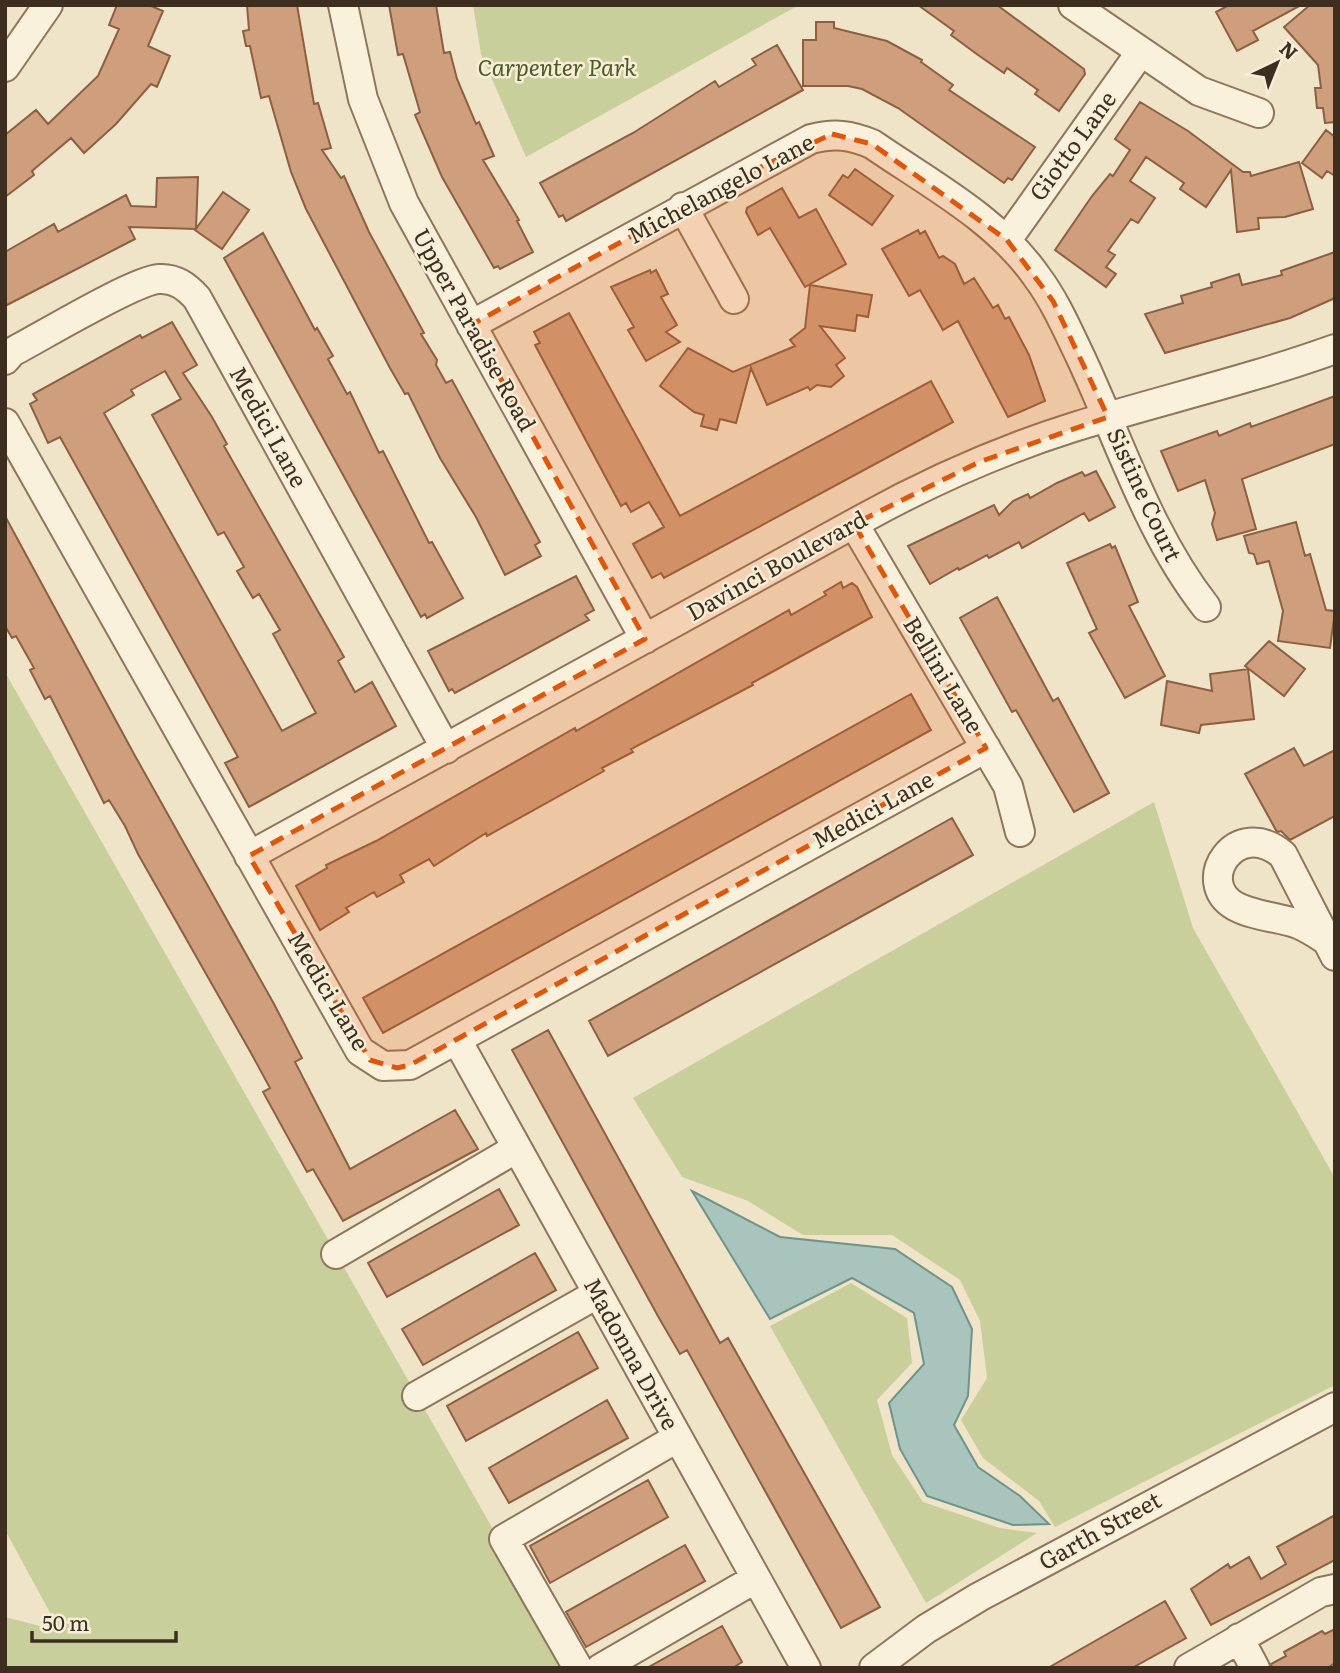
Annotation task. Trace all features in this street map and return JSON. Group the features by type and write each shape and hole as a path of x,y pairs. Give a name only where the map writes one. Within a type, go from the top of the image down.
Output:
{"street":[{"path":"5,67 48,5"},
{"name":"Upper Paradise Road","path":"343,5 355,71 379,146 404,203 645,639"},
{"path":"1073,5 1199,91 1259,113"},
{"name":"Giotto Lane","path":"1007,240 1140,53"},
{"name":"Michelangelo Lane","path":"471,325 811,139 832,134 853,136 872,144 1007,240 1053,301 1108,417"},
{"path":"684,207 734,299"},
{"name":"Medici Lane","path":"5,360 12,352 149,280 176,281 188,288 204,310 446,749"},
{"name":"Davinci Boulevard","path":"250,856 854,524 979,462 1108,417 1269,372 1335,349"},
{"name":"Sistine Court","path":"1108,417 1163,545 1206,607"},
{"name":"Medici Lane","path":"5,423 360,1051 370,1060 397,1068 410,1065 986,748"},
{"name":"Bellini Lane","path":"854,524 1008,786 1020,831"},
{"name":"Madonna Drive","path":"457,1040 807,1668"},
{"path":"336,1254 517,1148"},
{"path":"417,1396 597,1294"},
{"name":"Garth Street","path":"874,1668 926,1629 979,1597 1335,1407"},
{"path":"578,1668 504,1539 677,1438"},
{"path":"601,1668 755,1579"},
{"path":"1189,1668 1321,1592 1335,1589"},
{"path":"1239,1638 1255,1668"}],"highlighted area":[{"path":"832,134 872,144 1007,240 1053,301 1108,417 979,462 854,524 986,748 410,1065 397,1068 370,1060 249,856 645,639 471,325 733,180"}],"green space":[{"name":"Carpenter Park","path":"473,5 799,5 526,157 481,54"},
{"path":"5,672 572,1668 5,1668 5,1617 60,1631 5,1530"},
{"path":"1154,802 1193,928 1335,1178 1335,1385 1055,1527 1039,1501 983,1458 961,1420 987,1378 980,1321 960,1280 892,1235 803,1235 748,1201 682,1177 633,1098"},
{"path":"851,1283 907,1318 912,1363 877,1400 892,1455 923,1502 1000,1528 1037,1533 926,1603 770,1326"}],"water":[{"path":"692,1191 780,1237 895,1249 952,1287 972,1329 968,1396 954,1425 978,1467 1020,1496 1049,1524 1013,1525 927,1496 900,1449 889,1403 924,1364 914,1313 852,1278 770,1319"}],"building":[{"path":"117,5 149,5 163,11 148,46 170,56 157,87 151,84 116,124 84,153 71,138 32,171 34,175 5,197 5,135 36,110 48,124 98,76 119,29 109,25"},
{"path":"247,5 297,5 314,104 318,103 331,148 322,150 341,178 344,176 369,232 424,333 421,334 437,360 436,365 446,383 452,380 540,542 535,545 541,556 505,575 476,517 440,458 408,393 405,394 390,368 306,209 291,172 269,96 261,98 250,46 246,46 243,31 249,30"},
{"path":"389,5 436,5 444,53 450,52 457,79 476,124 479,122 494,156 483,160 519,220 517,221 533,252 500,269 498,266 494,268 442,177 415,115 420,112 403,54 398,55"},
{"path":"918,5 997,5 1084,69 1085,74 1059,111 1035,94 1038,90 1007,68 1004,73 978,55 951,35 954,31"},
{"path":"1229,5 1301,5 1253,31 1258,40 1237,51 1216,12"},
{"path":"1310,5 1335,5 1335,122 1325,123 1323,108 1317,108 1315,88 1321,88 1318,65 1284,27"},
{"path":"816,22 834,22 834,28 887,41 922,60 921,62 953,85 949,90 1035,147 1012,180 1008,178 1004,183 898,108 862,89 848,86 803,86 803,40 816,40"},
{"path":"777,45 803,90 566,221 563,215 559,217 540,183 633,133 715,81 719,87 756,65 752,59"},
{"path":"1140,102 1188,131 1243,172 1250,172 1251,176 1299,162 1313,209 1285,217 1258,218 1259,229 1237,232 1231,170 1206,207 1180,189 1184,183 1146,157 1130,181 1155,198 1138,223 1131,219 1108,251 1115,255 1106,267 1116,274 1106,287 1055,250 1092,196 1110,174 1113,176 1130,150 1115,139"},
{"path":"1326,130 1335,137 1335,176 1327,171 1322,178 1302,163"},
{"path":"855,169 893,196 872,225 829,195 843,175 848,178"},
{"path":"198,177 196,229 129,227 135,239 5,306 5,252 54,224 58,232 126,195 131,206 156,207 157,178"},
{"path":"782,188 799,218 816,209 846,264 805,287 770,228 758,235 746,212 747,208"},
{"path":"223,192 249,210 222,249 195,230"},
{"path":"918,230 920,234 925,231 939,258 943,256 955,264 964,284 974,278 993,308 998,305 1005,319 1009,317 1029,355 1045,401 1008,417 958,321 943,330 920,290 909,296 882,249"},
{"path":"263,233 315,330 317,328 333,356 328,359 347,394 350,392 379,453 383,451 429,543 432,542 463,598 427,618 425,614 421,617 224,258"},
{"path":"1335,252 1335,298 1290,318 1165,353 1145,314 1183,303 1181,296 1212,287 1211,283 1239,274 1242,285 1282,275 1281,271"},
{"path":"650,270 651,273 656,270 668,294 661,297 677,325 666,332 680,342 646,361 628,330 634,327 611,287"},
{"path":"810,285 872,295 868,317 857,315 855,331 820,326 845,358 836,365 844,376 831,387 817,385 810,390 808,387 767,405 751,368 736,423 720,419 717,430 701,426 704,415 694,412 660,386 688,348 733,372 795,346 790,340 805,328"},
{"path":"569,313 680,516 931,381 953,422 664,578 661,573 652,578 633,544 664,527 649,502 631,512 626,503 621,506 535,345 540,343 534,332"},
{"path":"172,322 197,365 183,373 212,417 227,444 224,446 344,657 338,661 355,692 372,682 396,726 249,807 225,763 238,757 60,437 48,443 30,404 37,400 33,394 140,335 142,338","holes":["165,371 181,399 152,415 218,535 224,532 244,567 237,571 253,598 259,594 280,630 273,634 316,713 282,731 104,413 134,395 131,390"]},
{"path":"1335,396 1335,444 1242,479 1256,529 1217,540 1212,524 1215,513 1205,480 1178,491 1161,451 1217,431 1219,436 1250,423 1251,427"},
{"path":"1096,471 1115,507 1089,521 1084,513 1022,548 1019,542 989,558 987,555 959,570 958,568 930,584 908,546 994,505 999,515 1013,501 1028,494 1030,498 1082,472 1085,476"},
{"path":"5,516 274,1004 302,1058 295,1062 350,1169 455,1110 478,1149 343,1221 313,1169 307,1172 263,1092 270,1088 251,1053 138,854 125,826 109,800 104,803 50,696 45,699 30,670 34,668 16,636 12,638 5,626"},
{"path":"1296,522 1305,556 1310,554 1326,610 1335,611 1330,648 1278,641 1283,611 1269,561 1257,564 1254,554 1249,553 1244,536"},
{"path":"1110,544 1112,548 1115,546 1138,602 1129,606 1165,676 1125,698 1089,633 1097,629 1067,563"},
{"path":"576,576 594,610 585,615 589,620 455,693 452,689 449,691 428,651"},
{"path":"841,582 843,588 852,583 857,587 872,617 752,683 753,685 631,749 633,752 602,768 604,771 487,836 486,833 434,866 429,859 400,875 404,882 377,897 374,892 346,908 349,912 320,930 296,886 327,868 326,865 376,841 575,728 576,731 789,610 791,615 826,595 824,592"},
{"path":"997,597 1053,701 1058,698 1109,793 1074,812 1016,710 1012,712 960,618"},
{"path":"1269,641 1305,669 1284,696 1245,666"},
{"path":"1248,669 1254,719 1201,725 1199,733 1161,725 1167,681 1212,691 1210,674"},
{"path":"911,694 931,730 383,1033 363,998"},
{"path":"1294,748 1304,766 1335,750 1335,816 1290,840 1281,831 1277,832 1245,774"},
{"path":"952,818 973,855 608,1056 589,1021"},
{"path":"548,1030 720,1343 728,1338 880,1607 841,1628 687,1350 680,1354 659,1318 512,1050"},
{"path":"499,1189 519,1225 387,1297 368,1263"},
{"path":"535,1253 556,1290 423,1365 402,1329"},
{"path":"578,1332 598,1368 466,1441 447,1406"},
{"path":"607,1400 628,1438 509,1503 489,1468"},
{"path":"648,1480 668,1517 550,1583 530,1546"},
{"path":"1335,1515 1335,1560 1211,1625 1191,1589 1228,1564 1230,1568 1249,1557 1261,1579 1286,1564 1277,1547"},
{"path":"685,1545 705,1581 586,1647 566,1612"},
{"path":"1165,1601 1186,1638 1132,1668 1048,1668"},
{"path":"722,1626 742,1662 733,1668 647,1668"},
{"path":"1335,1629 1335,1663 1327,1668 1272,1668 1271,1664 1286,1656 1284,1652 1322,1631 1325,1634"}]}
